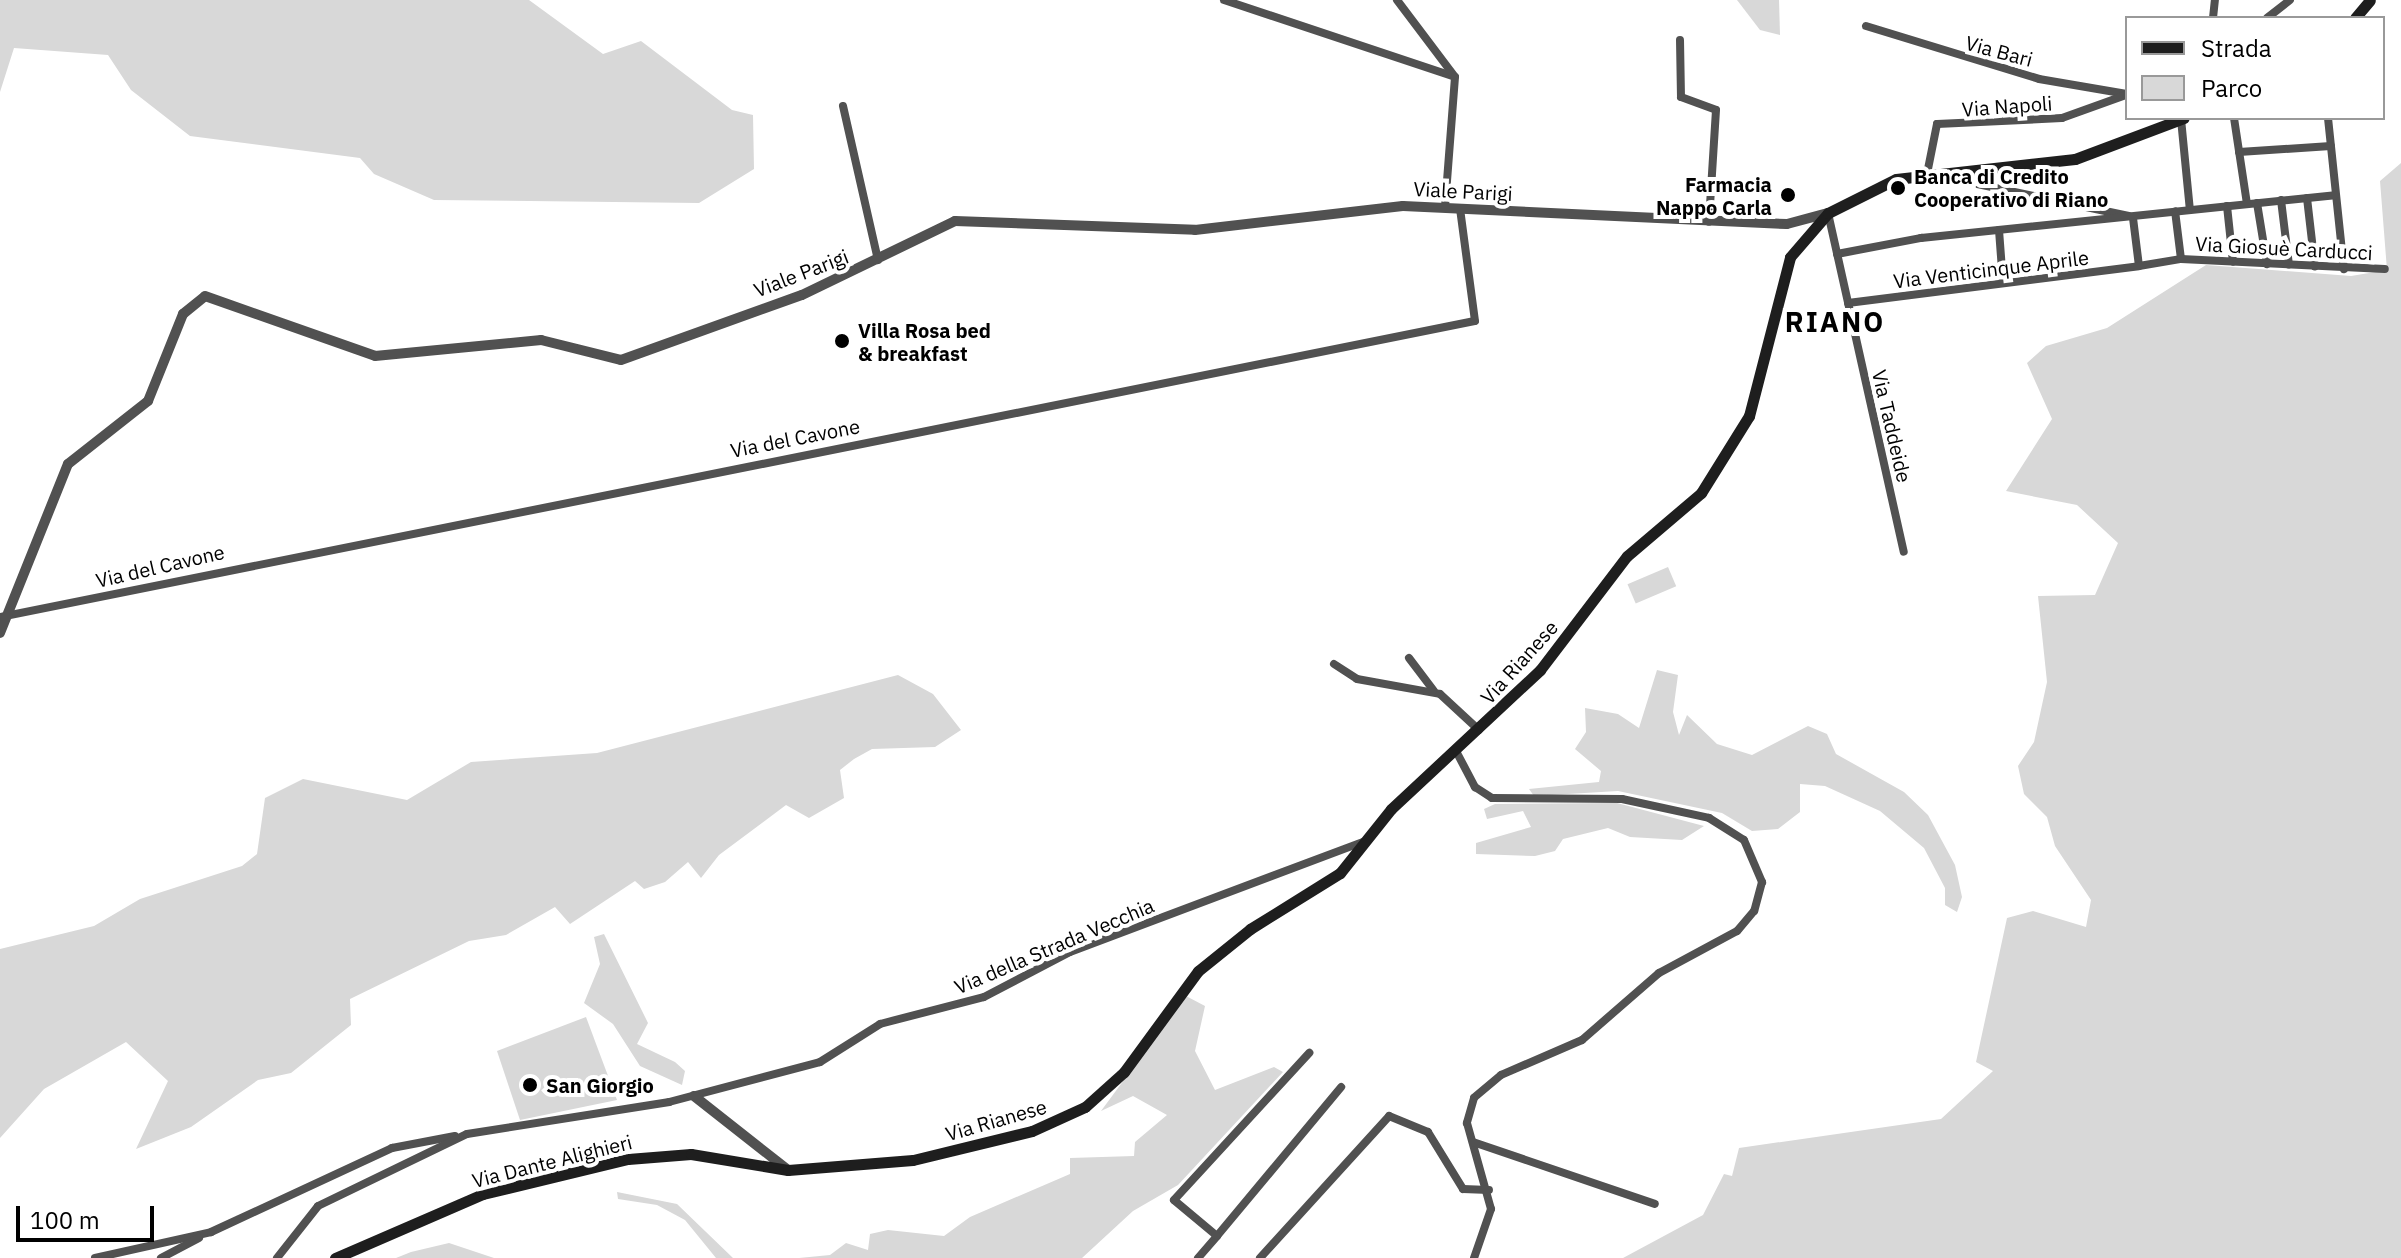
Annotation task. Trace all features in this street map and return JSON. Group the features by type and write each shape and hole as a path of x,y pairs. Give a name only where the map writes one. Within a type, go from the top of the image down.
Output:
{"main road":[{"path":"2357,16 2370,0"},
{"name":"Via Rianese","path":"788,1170 946,1154 1079,1111 1124,1072 1205,965 1331,881 1366,841 1561,645 1627,556 1689,506 1731,452 1753,402 1789,260 1828,213 1881,184 1929,174 2075,159 2179,120"},
{"name":"Via Dante Alighieri","path":"335,1258 494,1191 628,1159 680,1153 788,1170"}],"street":[{"path":"1224,0 1455,77"},
{"path":"1397,0 1455,77 1445,207"},
{"path":"2270,16 2290,0"},
{"name":"Via Bari","path":"1866,26 2039,79 2125,94"},
{"path":"1680,40 1681,97 1716,113 1709,222"},
{"name":"Via Napoli","path":"1929,174 1937,124 2062,118 2125,95"},
{"path":"843,106 878,260"},
{"path":"2182,120 2190,210"},
{"path":"2234,120 2239,152 2267,264"},
{"path":"2328,120 2344,269"},
{"path":"2239,152 2331,146"},
{"path":"1929,174 2133,218"},
{"path":"1837,254 1999,230 2335,195"},
{"path":"2307,198 2315,267"},
{"path":"2281,200 2289,265"},
{"path":"2227,206 2233,262"},
{"name":"Viale Parigi","path":"0,633 12,613 68,464 148,401 183,314 198,298 222,297 375,356 541,340 621,360 658,352 878,260 962,220 1195,230 1359,208 1445,207 1791,224 1828,213"},
{"name":"Via del Cavone","path":"12,613 1475,321 1460,208"},
{"path":"2175,211 2181,259"},
{"name":"Via Taddeide","path":"1828,213 1904,552"},
{"path":"2133,218 2139,266"},
{"path":"1999,230 2003,283"},
{"name":"Via Giosuè Carducci","path":"2139,266 2181,259 2385,269"},
{"name":"Via Venticinque Aprile","path":"1848,303 2139,266"},
{"path":"0,617 12,613"},
{"path":"1409,658 1434,691 1479,730"},
{"path":"1334,664 1360,680 1434,691"},
{"path":"1456,751 1475,787 1492,798 1622,799 1705,816 1744,840 1762,882 1754,911 1737,931 1659,973 1582,1040 1481,1090 1467,1112 1489,1190 1488,1230 1474,1258"},
{"name":"Via della Strada Vecchia","path":"277,1258 318,1206 467,1134 694,1096 825,1060 882,1023 984,997 1063,955 1366,841"},
{"path":"1217,1236 1174,1200 1309,1053"},
{"path":"1198,1258 1341,1087"},
{"path":"694,1096 788,1170"},
{"path":"1260,1258 1389,1116 1428,1132 1463,1189 1489,1190"},
{"path":"161,1258 392,1148 467,1134"},
{"path":"1473,1142 1655,1204"},
{"path":"95,1258 211,1232"}],"green space":[{"path":"0,0 529,0 603,54 641,41 732,110 753,115 754,169 699,203 434,200 374,174 360,158 190,136 131,90 108,55 14,48 0,92"},
{"path":"1737,0 1779,0 1780,35 1760,30"},
{"path":"2401,163 2401,1258 1623,1258 1703,1215 1724,1174 1732,1176 1739,1148 1941,1119 1993,1071 1976,1062 2007,918 2033,911 2086,927 2091,900 2055,846 2047,817 2024,794 2018,766 2034,742 2047,682 2038,596 2095,595 2118,543 2077,505 2006,491 2052,419 2027,363 2046,346 2107,328 2206,265 2351,276 2387,270 2380,181"},
{"path":"1668,567 1676,586 1636,604 1627,584"},
{"path":"1657,670 1678,675 1673,712 1679,735 1687,715 1717,744 1752,755 1808,726 1827,734 1836,754 1904,792 1928,815 1955,865 1962,897 1957,912 1945,905 1945,888 1924,848 1880,811 1825,786 1800,784 1800,812 1778,829 1752,831 1722,813 1618,791 1534,796 1529,789 1599,782 1601,771 1575,749 1586,732 1585,708 1618,714 1639,728"},
{"path":"898,675 933,694 961,730 935,747 872,749 854,759 840,770 844,798 809,818 786,805 719,855 701,878 688,862 665,882 644,889 635,881 570,924 555,907 506,935 469,941 350,999 351,1025 291,1073 258,1080 191,1127 136,1149 168,1081 126,1042 44,1089 0,1138 0,949 94,926 140,899 242,866 257,854 265,798 303,779 407,800 471,762 597,753"},
{"path":"1617,803 1704,826 1682,840 1630,837 1608,828 1563,839 1555,851 1535,856 1476,854 1476,843 1531,827 1523,811 1487,819 1484,809 1495,804"},
{"path":"604,934 648,1023 637,1044 675,1062 685,1071 682,1085 640,1066 613,1024 584,1003 600,964 594,937"},
{"path":"1186,996 1205,1006 1195,1051 1215,1090 1274,1067 1283,1072 1178,1185 1133,1211 1082,1258 799,1258 830,1255 846,1243 868,1250 870,1234 888,1230 944,1236 970,1217 1070,1174 1070,1158 1134,1156 1135,1142 1167,1115 1133,1096 1101,1111"},
{"path":"586,1017 617,1100 520,1120 497,1051"},
{"path":"617,1192 677,1204 733,1258 716,1258 685,1220 657,1205 618,1199"},
{"path":"449,1243 494,1258 396,1258 411,1252"}],"place":[{"name":"Banca di Credito Cooperativo di Riano","path":"1898,188"},
{"name":"Farmacia Nappo Carla","path":"1788,195"},
{"name":"Villa Rosa bed & breakfast","path":"842,341"},
{"name":"San Giorgio","path":"530,1085"}],"district":[{"name":"RIANO","path":"1835,322"}]}
